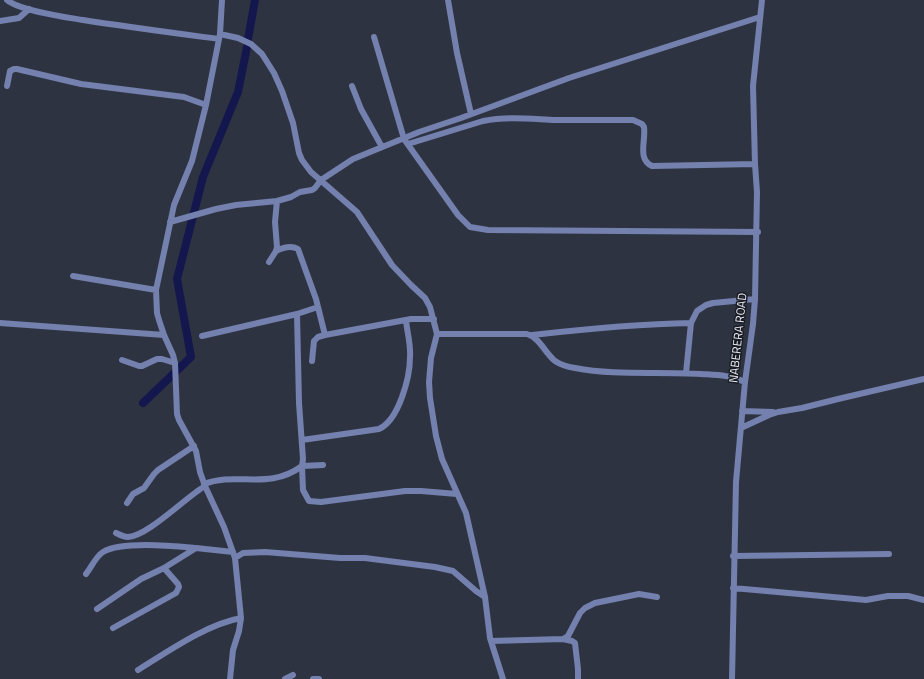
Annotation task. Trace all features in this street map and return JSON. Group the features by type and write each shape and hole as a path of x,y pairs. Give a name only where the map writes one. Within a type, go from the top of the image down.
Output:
{"street":[{"path":"6,0 10,3 29,9 55,15 121,26 238,38 251,44 262,54 274,73 291,115 299,153 302,160 311,172 357,212 392,265 425,298 434,319 437,334 429,368 430,398 440,452 466,513 485,596 491,641 503,679"},
{"path":"222,0 220,36 206,105 192,161 174,205 156,290 157,313 164,335 171,348 175,363 177,414 194,446 204,485 221,520 234,555 241,618 239,631 232,650 230,679"},
{"path":"448,0 457,53 471,114"},
{"name":"NABERERA ROAD","path":"732,679 736,482 745,382 753,324 758,232 753,86 762,0"},
{"path":"0,21 19,18 29,9"},
{"path":"406,141 419,132 569,78 760,17"},
{"path":"374,37 406,141 458,215 470,227 488,230 758,232"},
{"path":"6,86 10,71 17,69 81,84 184,97 206,105"},
{"path":"352,86 361,109 382,147"},
{"path":"170,222 216,209 236,205 277,201 291,197 300,192 312,190 321,180 353,159 382,147 483,121 504,118 555,120 633,120 642,124 644,127 643,157 647,164 652,166 755,164"},
{"path":"269,262 277,247 275,212 277,201"},
{"path":"276,251 293,247 298,249 310,280 325,335"},
{"path":"73,276 156,290"},
{"path":"686,373 691,323 697,311 706,305 727,301 755,299"},
{"path":"202,336 297,314 318,307"},
{"path":"297,314 303,490 308,500 312,502 405,491 457,494"},
{"path":"312,361 314,341 325,335 418,318 434,319"},
{"path":"302,440 379,429 386,425 402,400 409,369 410,355 406,320"},
{"path":"0,323 164,335"},
{"path":"437,334 520,333 532,335 636,324 691,323"},
{"path":"532,335 555,361 565,366 606,373 686,373 732,377 745,382"},
{"path":"122,360 139,366 157,359 175,363"},
{"path":"741,428 778,412 802,408 838,398 924,379"},
{"path":"742,411 778,412"},
{"path":"127,503 133,494 144,488 158,470 194,446"},
{"path":"116,533 122,536 130,537 144,531 204,485 212,481 225,479 272,479 287,474 302,466 323,465"},
{"path":"86,574 101,553 113,548 127,546 196,548 234,555 266,552 340,558 365,558 441,568 453,571 476,591 485,596"},
{"path":"97,609 141,579 164,568 196,548"},
{"path":"734,556 889,554"},
{"path":"113,628 176,593 179,587 178,584 164,568"},
{"path":"733,588 866,600 893,596 908,596 924,600"},
{"path":"564,639 568,636 580,613 585,608 595,603 639,594 656,597"},
{"path":"138,670 200,634 223,623 241,618"},
{"path":"491,641 564,639 572,641 575,643 578,679"},
{"path":"285,679 293,675"},
{"path":"313,679 319,679"}],"waterway":[{"path":"248,39 255,0"},
{"path":"143,403 191,357 177,279 203,177 238,92 247,47"}]}
